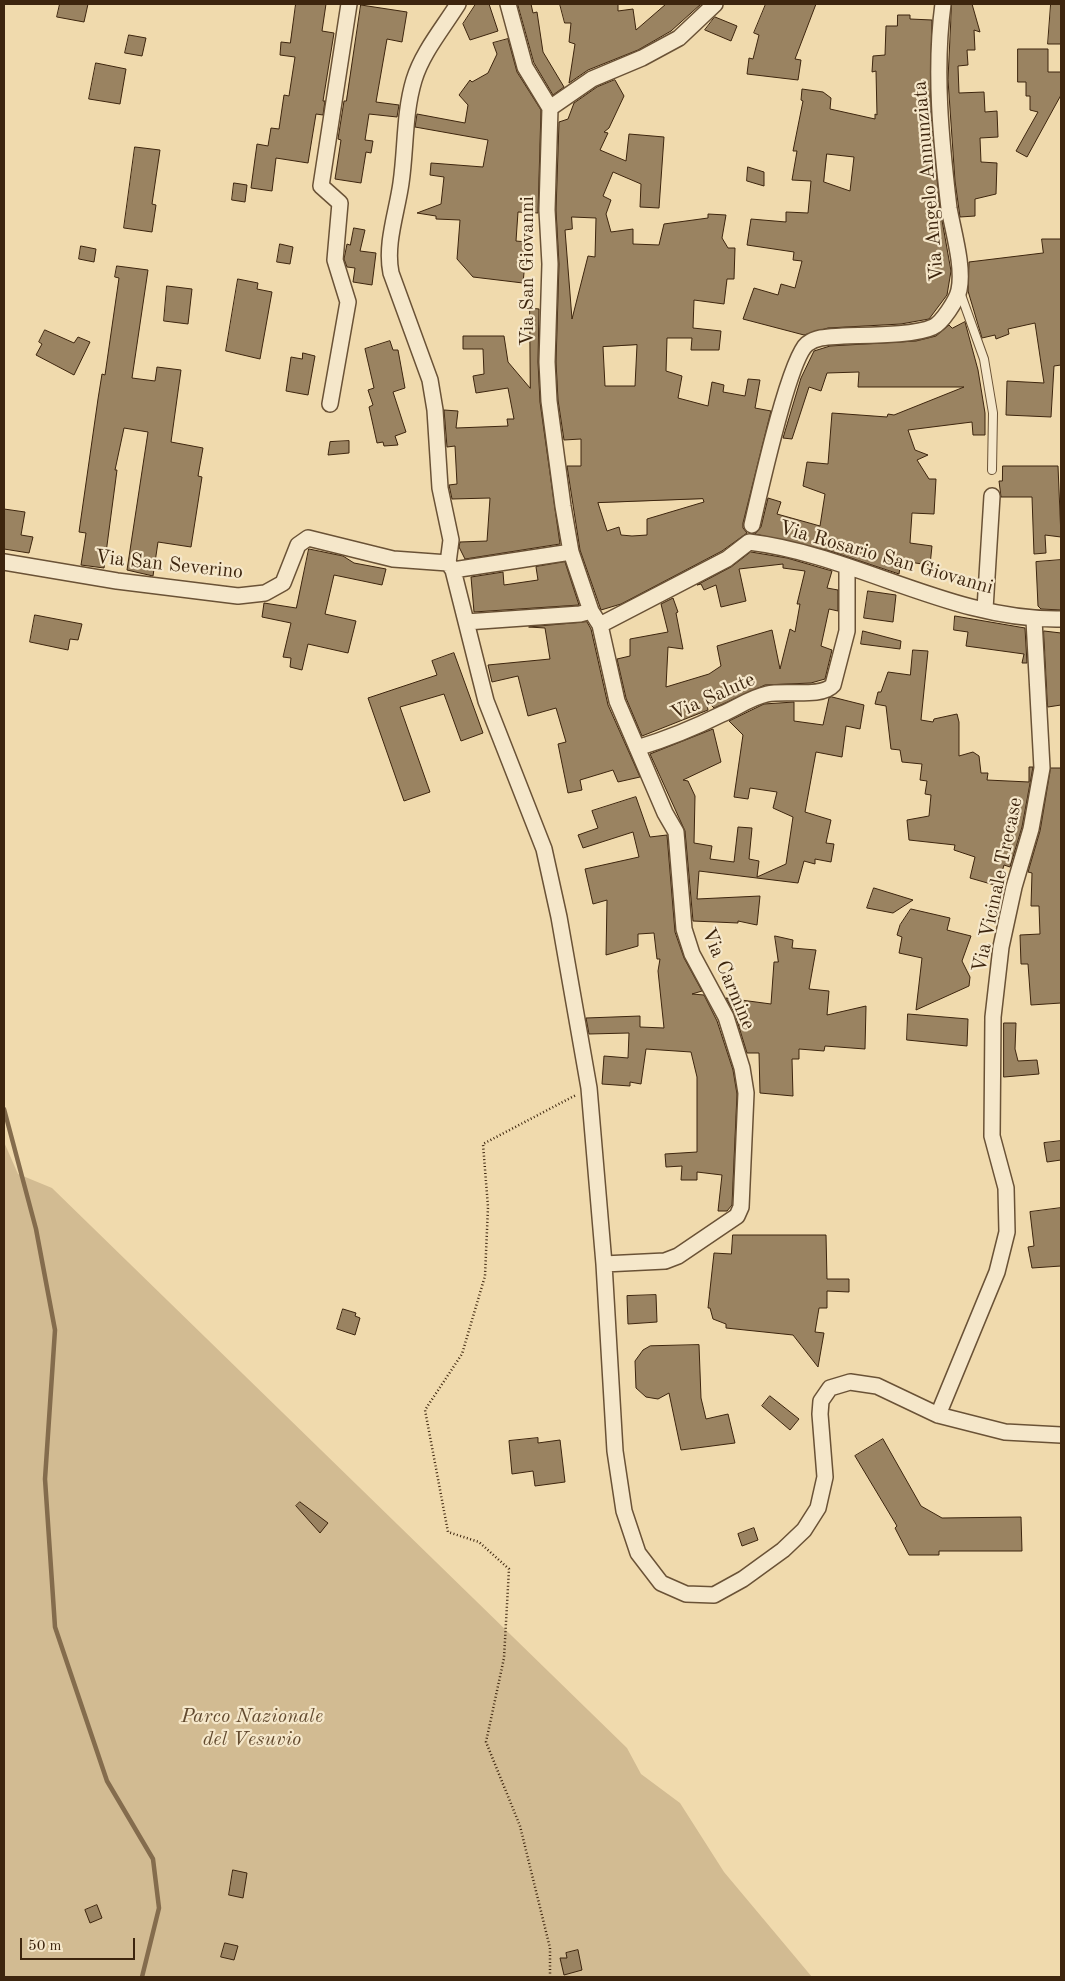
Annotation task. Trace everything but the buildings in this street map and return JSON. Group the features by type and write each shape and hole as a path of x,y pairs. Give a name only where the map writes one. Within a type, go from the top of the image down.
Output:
{"street":[{"path":"330,404 348,302 335,260 340,203 321,186 349,4"},
{"path":"458,4 422,61 414,79 401,182 388,259 391,273 430,380 435,410 440,488 450,540 450,566 486,701 544,850 559,917 589,1088 604,1264 615,1451 624,1511 638,1553 662,1583 686,1594 714,1595 743,1579 784,1550 804,1530 818,1508 825,1477 820,1414 821,1401 830,1388 850,1382 877,1386 938,1414 1005,1432 1061,1435"},
{"path":"508,4 525,67 550,108 592,80 642,58 679,38 715,4"},
{"name":"Via Angelo Annunziata","path":"752,525 787,387 805,345 819,337 899,334 934,327 951,307 959,290 958,254 950,209 939,95 938,44 944,4"},
{"name":"Via San Giovanni","path":"550,108 547,210 550,264 547,362 549,401 571,552 591,611 600,624"},
{"path":"985,609 992,496"},
{"name":"Via San Severino","path":"4,562 117,581 238,596 265,593 283,583 298,546 308,538 393,559 450,566"},
{"name":"Via Rosario San Giovanni","path":"600,624 727,559 749,542 804,552 955,603 1034,620 1061,619"},
{"path":"450,566 571,552"},
{"name":"Via Salute","path":"637,748 673,737 766,694 828,690 833,685 848,631 847,566"},
{"path":"466,622 580,614 591,611"},
{"name":"Via Vicinale Trecase","path":"938,1414 997,1272 1007,1232 1006,1188 992,1136 993,1017 1001,947 1014,887 1031,829 1042,768 1034,620"},
{"name":"Via Carmine","path":"600,624 617,702 665,813 676,832 684,929 692,954 726,1017 742,1068 746,1093 741,1207 737,1216 678,1256 665,1261 604,1264"}],"lane":[{"path":"959,290 984,358 993,413 992,470"}],"path":[{"path":"550,1977 550,1948 520,1826 486,1742 504,1658 509,1570 479,1542 448,1532 424,1410 462,1354 485,1276 488,1207 482,1144 589,1088"}],"green space":[{"name":"Parco Nazionale del Vesuvio","path":"4,1142 18,1174 52,1188 627,1748 641,1774 680,1803 724,1872 812,1977 4,1977"}],"waterway":[{"path":"4,1109 36,1229 55,1330 45,1479 55,1627 107,1781 153,1859 159,1908 142,1977"}]}
